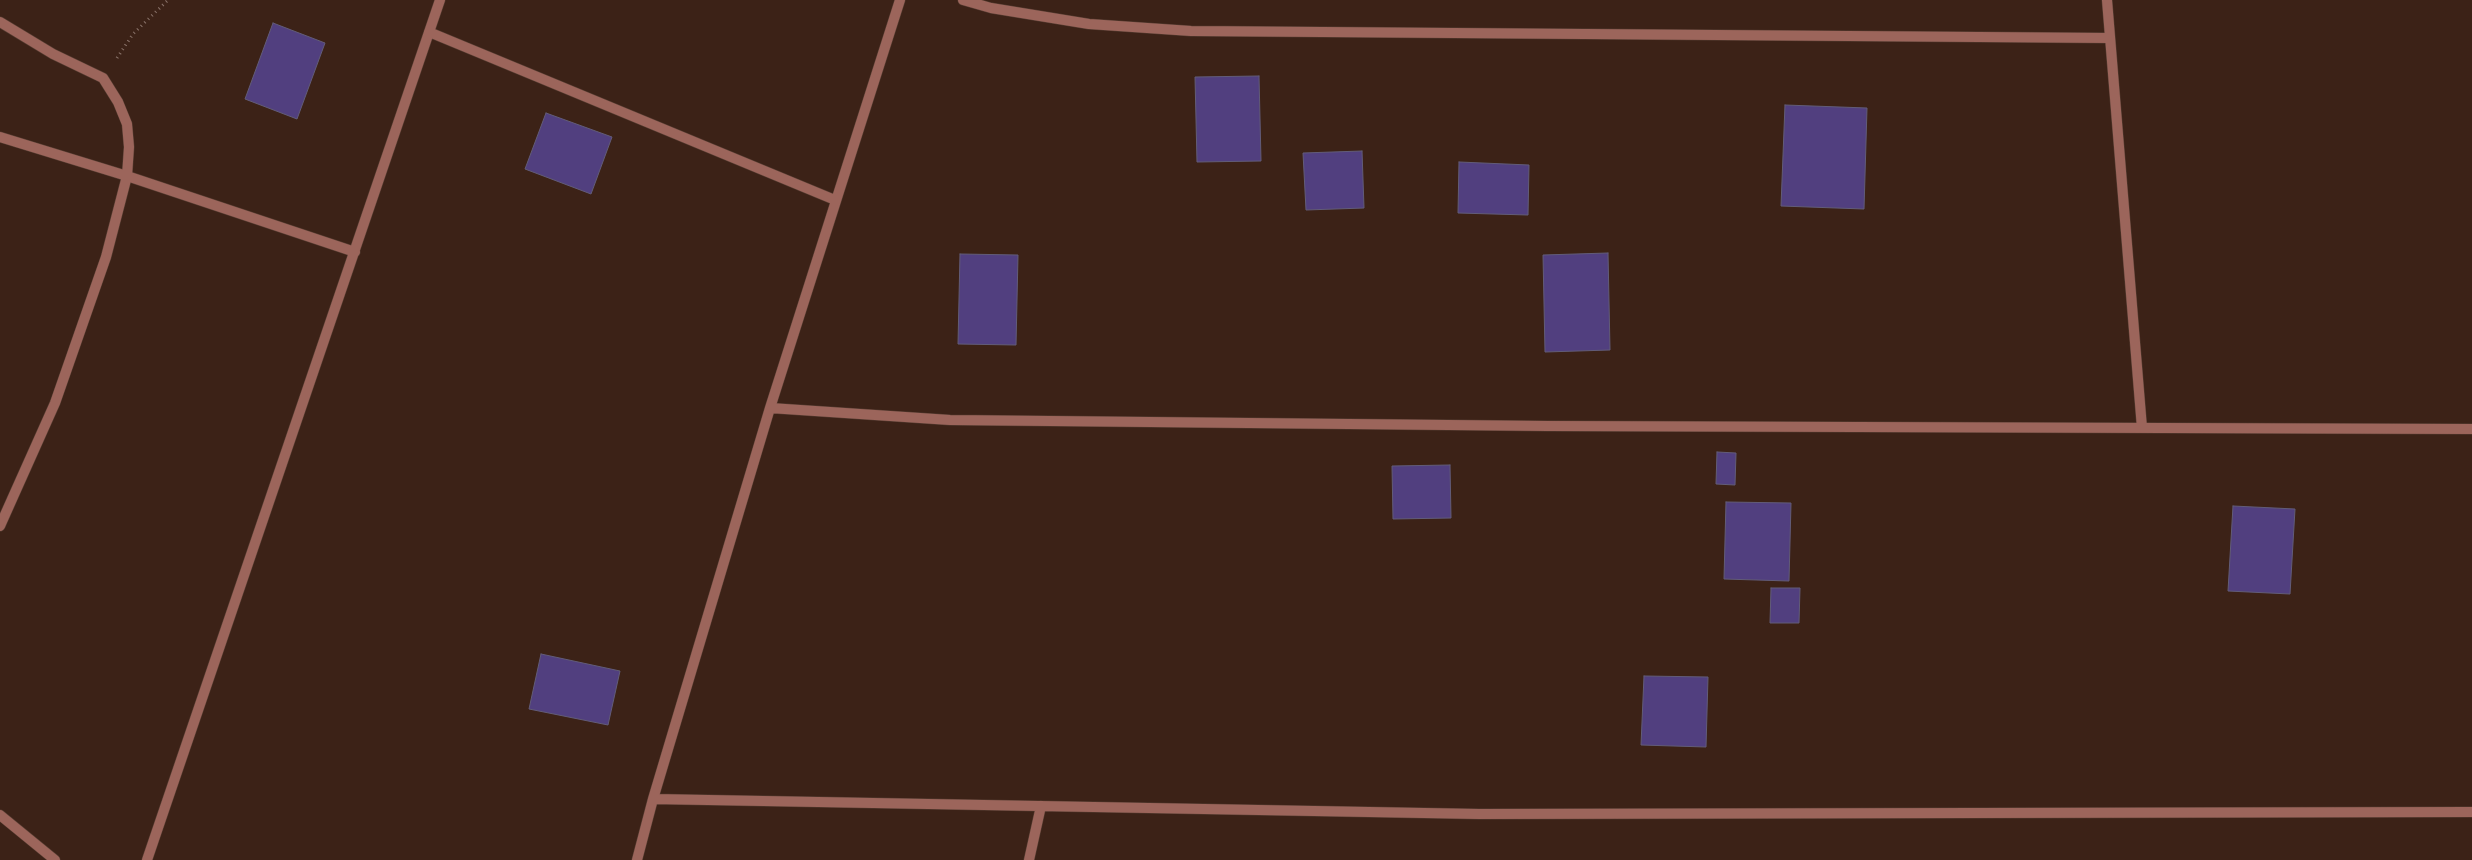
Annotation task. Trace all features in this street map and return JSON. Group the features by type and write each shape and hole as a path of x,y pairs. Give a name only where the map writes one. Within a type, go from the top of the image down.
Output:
{"street":[{"path":"147,860 440,0"},
{"path":"637,860 653,799 770,408 900,0"},
{"path":"963,0 991,8 1089,24 1191,31 2110,38"},
{"path":"2107,0 2142,428"},
{"path":"0,22 53,54 103,78 118,102 127,124 129,147 127,176 106,257 55,403 0,526"},
{"path":"429,32 835,200"},
{"path":"0,137 127,176 355,252"},
{"path":"770,408 950,420 1538,426 2472,429"},
{"path":"653,799 1479,814 2472,812"},
{"path":"1029,860 1040,806"},
{"path":"0,816 56,860"}],"path":[{"path":"103,78 133,34 168,0"}],"building":[{"path":"273,23 325,43 297,119 245,99"},
{"path":"1259,76 1261,161 1197,162 1195,77"},
{"path":"1785,105 1867,108 1864,209 1781,206"},
{"path":"546,113 612,137 591,194 525,169"},
{"path":"1362,151 1364,208 1306,210 1303,153"},
{"path":"1459,162 1529,165 1528,215 1458,213"},
{"path":"1608,253 1610,350 1545,352 1543,255"},
{"path":"960,254 1018,255 1016,345 958,344"},
{"path":"1717,452 1736,453 1735,485 1716,484"},
{"path":"1450,465 1451,518 1393,519 1392,466"},
{"path":"1726,502 1791,503 1789,581 1724,579"},
{"path":"2233,506 2295,509 2290,594 2228,591"},
{"path":"1771,588 1800,588 1799,623 1770,623"},
{"path":"541,654 620,671 608,725 529,709"},
{"path":"1644,676 1708,677 1706,747 1641,745"}]}
